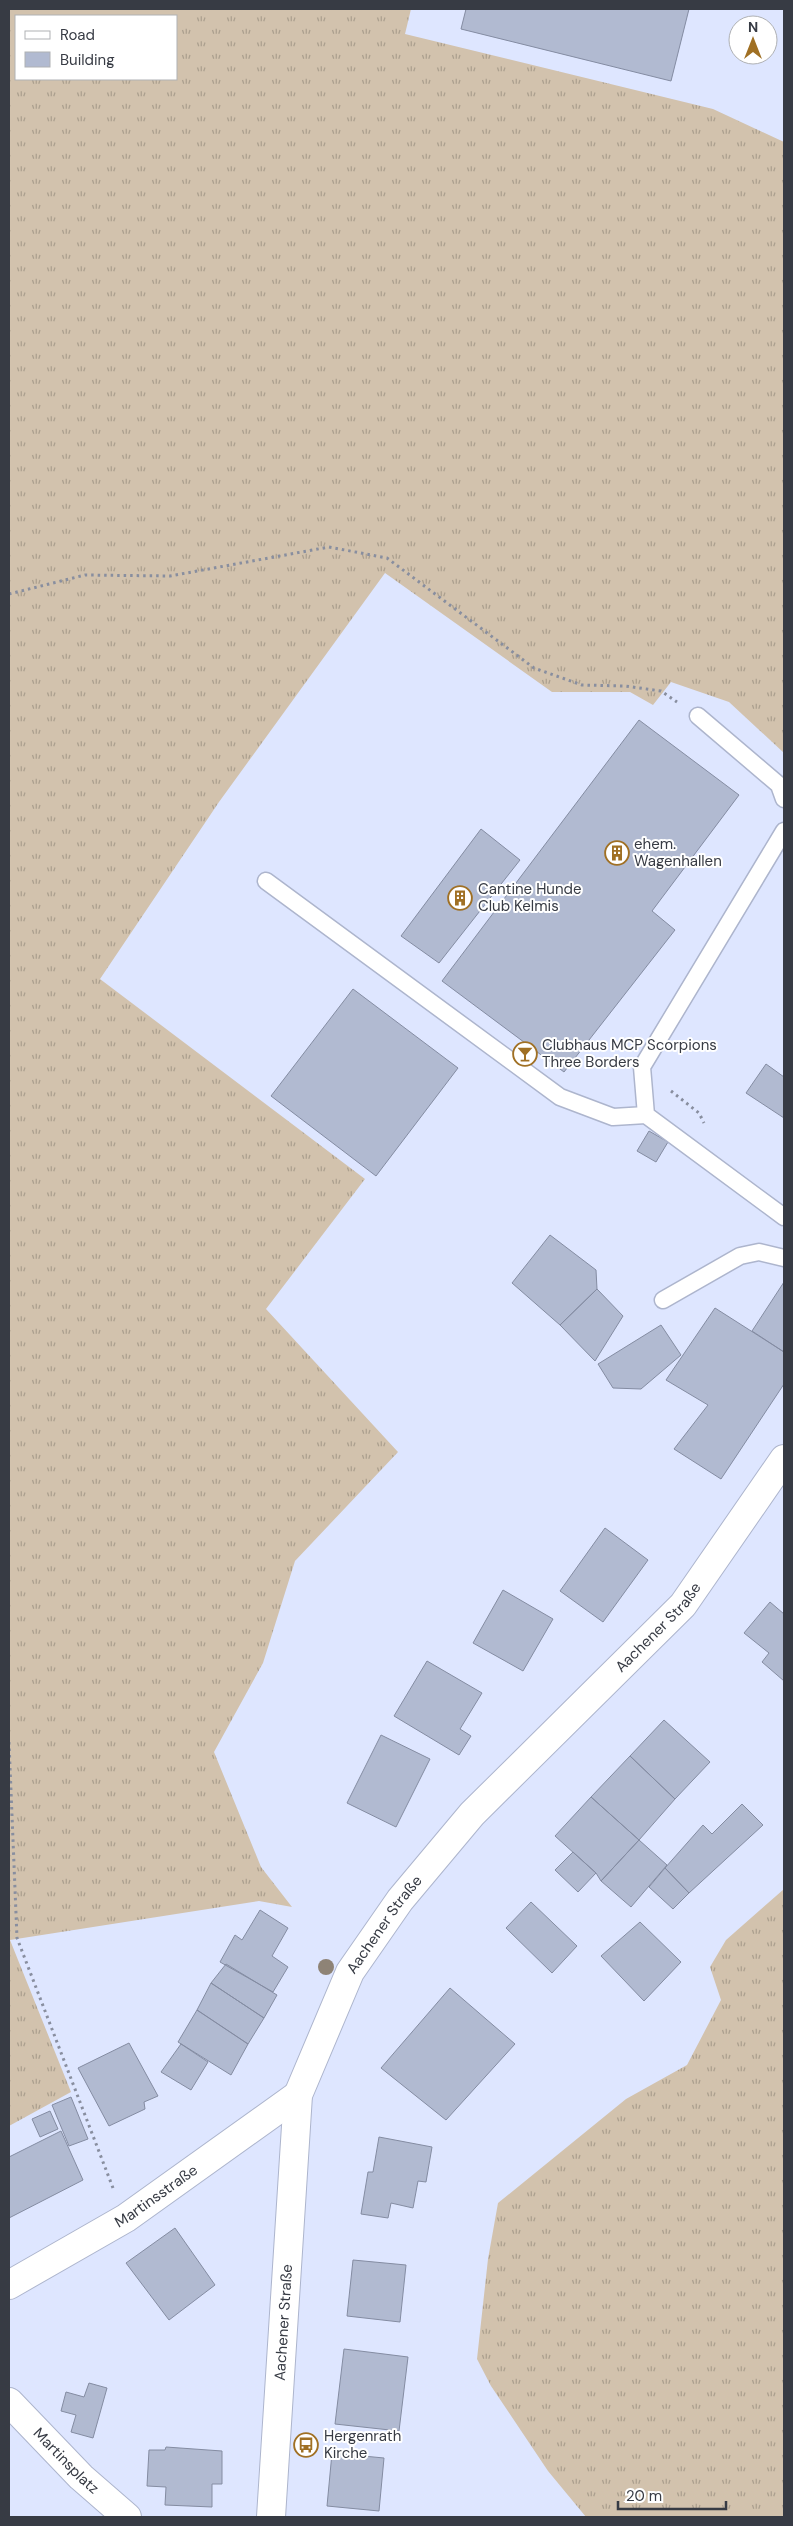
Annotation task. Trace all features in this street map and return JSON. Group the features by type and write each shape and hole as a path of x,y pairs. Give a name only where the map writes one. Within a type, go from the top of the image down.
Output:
{"street":[{"name":"Aachener Straße","path":"271,2517 298,2095 350,1972 400,1900 472,1814 683,1605 784,1459"},
{"name":"Martinsstraße","path":"9,2285 126,2218 298,2095"},
{"name":"Martinsplatz","path":"9,2402 74,2470 127,2517"}],"lane":[{"path":"698,716 779,785 784,799"},
{"path":"646,1115 642,1067 784,831"},
{"path":"266,881 560,1097 613,1117 646,1115 784,1217"},
{"path":"663,1300 740,1256 760,1252 784,1258"}],"path":[{"path":"9,594 85,575 170,576 329,547 387,558 534,668 582,685 625,686 661,691 698,716"},
{"path":"9,1742 17,1938 126,2218"}],"green space":[{"path":"9,9 411,9 405,34 713,109 784,142 784,753 729,702 671,682 653,705 630,692 552,692 385,573 219,802 100,979 365,1179 266,1309 398,1452 295,1561 263,1663 214,1752 261,1867 292,1907 259,1901 10,1940 71,2092 9,2126"},
{"path":"784,1889 784,2517 586,2517 548,2471 491,2386 477,2359 488,2259 498,2203 626,2099 687,2065 721,2000 710,1967 726,1940"}],"building":[{"path":"466,9 689,9 671,81 461,29"},
{"name":"ehem. Wagenhallen","path":"639,720 739,795 652,911 675,930 564,1072 442,981"},
{"name":"Cantine Hunde Club Kelmis","path":"481,829 520,860 439,963 401,936"},
{"path":"353,989 458,1068 376,1176 271,1096"},
{"path":"766,1064 784,1077 784,1118 746,1093"},
{"path":"649,1131 668,1142 656,1162 637,1151"},
{"path":"550,1235 596,1270 597,1289 560,1325 512,1283"},
{"path":"784,1282 784,1352 752,1331"},
{"path":"597,1289 623,1316 595,1361 560,1325"},
{"path":"715,1308 784,1352 784,1384 721,1479 674,1449 708,1405 666,1380"},
{"path":"661,1325 681,1355 641,1389 613,1388 598,1364"},
{"path":"605,1528 648,1560 603,1622 560,1591"},
{"path":"503,1590 553,1619 523,1671 473,1643"},
{"path":"770,1602 784,1614 784,1681 762,1662 769,1653 744,1633"},
{"path":"427,1661 482,1693 460,1729 471,1736 459,1755 394,1716"},
{"path":"664,1720 710,1762 675,1799 630,1756"},
{"path":"381,1735 430,1759 396,1827 347,1803"},
{"path":"630,1756 675,1799 639,1840 591,1797"},
{"path":"591,1797 639,1840 601,1881 596,1873 555,1836"},
{"path":"742,1804 763,1825 689,1893 665,1868 703,1825 712,1834"},
{"path":"639,1840 667,1865 631,1907 601,1881"},
{"path":"573,1852 596,1873 578,1892 555,1870"},
{"path":"665,1868 689,1893 673,1909 649,1887"},
{"path":"531,1902 577,1946 552,1973 506,1928"},
{"path":"260,1910 288,1928 272,1956 288,1967 273,1992 220,1962 235,1935 242,1940"},
{"path":"640,1922 681,1962 644,2001 601,1956"},
{"path":"226,1964 277,1995 264,2018 211,1983"},
{"path":"211,1983 264,2018 248,2044 197,2010"},
{"path":"450,1988 515,2044 446,2120 381,2068"},
{"path":"197,2010 248,2044 231,2075 178,2042"},
{"path":"129,2043 158,2096 144,2102 145,2109 109,2126 78,2068"},
{"path":"181,2044 208,2062 191,2090 161,2072"},
{"path":"71,2097 88,2139 69,2146 52,2105"},
{"path":"50,2111 58,2129 40,2137 32,2119"},
{"path":"61,2131 83,2180 9,2218 9,2157"},
{"path":"379,2137 432,2147 426,2182 418,2181 413,2208 391,2203 388,2218 361,2214 368,2172 373,2172"},
{"path":"175,2228 215,2285 169,2320 126,2263"},
{"path":"353,2260 406,2265 400,2322 347,2316"},
{"path":"344,2349 408,2357 399,2431 335,2424"},
{"path":"89,2383 107,2388 93,2438 71,2432 76,2415 61,2411 66,2392 84,2397"},
{"path":"166,2447 222,2451 222,2484 212,2484 212,2507 165,2505 166,2487 147,2486 149,2450 165,2450"},
{"path":"332,2453 384,2458 379,2511 327,2506"}],"place":[{"name":"ehem. Wagenhallen","path":"617,853"},
{"name":"Cantine Hunde Club Kelmis","path":"460,898"},
{"name":"Clubhaus MCP Scorpions Three Borders","path":"525,1054"},
{"name":"Hergenrath Kirche","path":"306,2445"}]}
